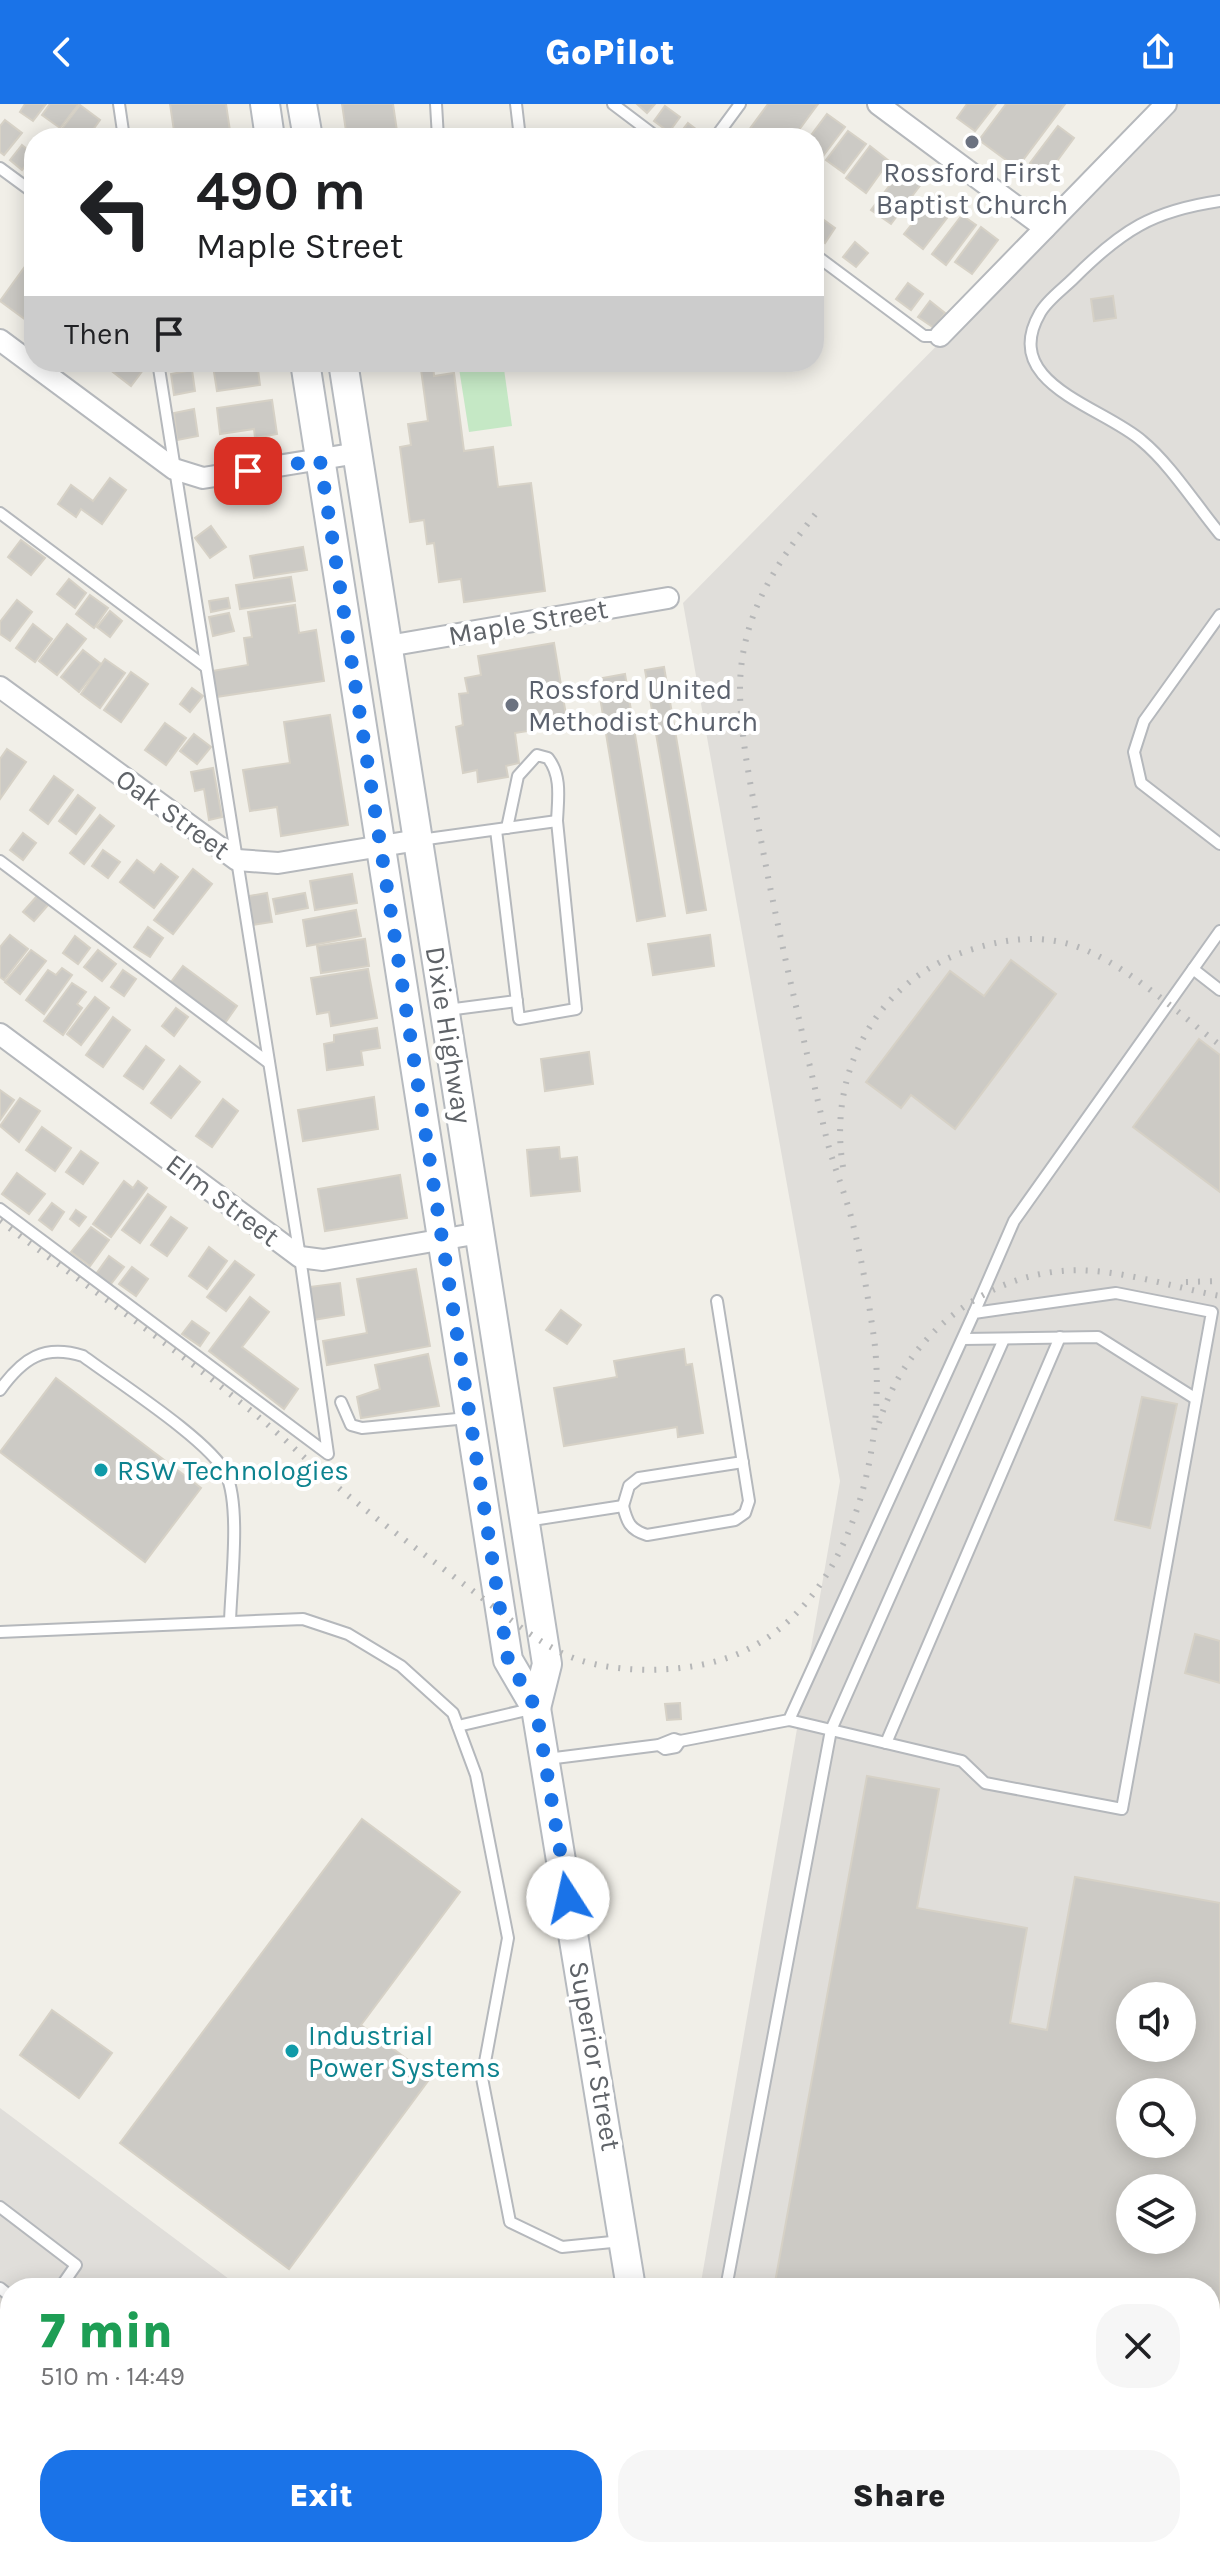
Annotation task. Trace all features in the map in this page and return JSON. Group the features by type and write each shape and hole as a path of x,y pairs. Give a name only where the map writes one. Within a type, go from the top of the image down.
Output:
{"main road":[{"path":"265,104 269,128"},
{"path":"302,104 306,128"},
{"name":"Superior Street","path":"307,372 508,1660 536,1708 630,2278"},
{"name":"Dixie Highway","path":"345,372 547,1664 536,1708"},
{"path":"487,1526 524,1521"}],"street":[{"path":"878,104 1045,228"},
{"path":"940,336 1166,104"},
{"path":"0,340 24,358"},
{"path":"42,372 174,469 203,478 358,453"},
{"name":"Maple Street","path":"388,646 668,598"},
{"name":"Oak Street","path":"0,687 237,860 278,863 418,840"},
{"name":"Elm Street","path":"0,1034 300,1257 323,1260 480,1233"}],"lane":[{"path":"119,104 123,128"},
{"path":"436,104 437,128"},
{"path":"516,104 519,128"},
{"path":"613,104 645,128"},
{"path":"722,128 740,104"},
{"path":"0,168 24,186"},
{"path":"1220,201 1151,217 1105,248 1041,310 1030,335 1032,361 1054,387 1143,441 1220,534"},
{"path":"824,261 924,336 940,336"},
{"path":"0,1209 328,1454 300,1257 159,372"},
{"path":"0,513 206,667"},
{"path":"1220,615 1144,721 1134,752 1141,783 1220,844"},
{"path":"537,755 548,758 555,766 558,780 557,821 576,1009 519,1019 501,829 518,776 537,755"},
{"path":"418,840 557,821"},
{"path":"0,861 269,1063"},
{"path":"789,1720 1014,1221 1220,931"},
{"path":"1193,969 1220,990"},
{"path":"445,1011 517,1001"},
{"path":"545,1760 659,1745 665,1749 676,1747 680,1741 789,1720 962,1761 985,1783 1122,1809 1212,1312 1116,1293 974,1313"},
{"path":"717,1301 743,1462 749,1501 745,1513 735,1520 647,1535 634,1531 627,1522 623,1506 629,1486 639,1478 743,1462"},
{"path":"886,1743 1060,1337"},
{"path":"963,1339 1098,1337 1196,1399"},
{"path":"728,2278 831,1730 1004,1339"},
{"path":"0,1390 33,1356 59,1349 83,1356 204,1447 226,1472 233,1498 230,1622"},
{"path":"341,1402 351,1425 362,1428 470,1417"},
{"path":"524,1521 623,1506"},
{"path":"0,1632 303,1619 348,1634 401,1666 453,1713 476,1775 508,1938 482,2078 510,2222 562,2247 624,2241"},
{"path":"458,1726 536,1708"},
{"path":"0,2207 76,2265 67,2278"}],"shaded area":[{"path":"1175,104 1220,104 1220,2278 702,2278 840,1481 683,603"},
{"path":"0,2108 228,2278 0,2278"}],"green space":[{"path":"460,372 504,372 512,426 469,432"}],"building":[{"path":"25,104 46,104 33,121 20,112"},
{"path":"50,104 78,105 60,128 42,115"},
{"path":"170,104 226,104 230,128 174,128"},
{"path":"342,104 393,104 397,128 346,128"},
{"path":"637,104 655,104 647,113"},
{"path":"768,104 818,104 800,128 750,128"},
{"path":"967,104 996,104 975,131 957,118"},
{"path":"1006,104 1065,104 1017,168 979,140"},
{"path":"80,105 100,120 94,128 63,128"},
{"path":"665,106 680,117 672,128 664,128 654,121"},
{"path":"827,114 845,127 824,155 824,128 816,128"},
{"path":"5,120 22,133 4,155 0,152 0,126"},
{"path":"1058,126 1074,138 1046,176 1030,163"},
{"path":"848,131 866,144 844,173 826,160"},
{"path":"22,145 24,147 22,170 10,160"},
{"path":"870,146 889,161 866,193 846,178"},
{"path":"902,169 922,183 891,224 871,210"},
{"path":"936,194 954,209 923,249 904,234"},
{"path":"962,215 976,225 946,265 932,254"},
{"path":"824,220 835,228 824,242"},
{"path":"981,227 998,240 972,274 955,262"},
{"path":"855,242 868,253 856,267 843,257"},
{"path":"24,268 24,319 0,301"},
{"path":"908,283 923,294 911,310 896,299"},
{"path":"1113,296 1116,318 1094,321 1091,299"},
{"path":"930,301 945,313 934,328 918,317"},
{"path":"113,372 142,372 131,386"},
{"path":"192,372 195,391 174,395 171,374"},
{"path":"214,372 258,372 260,385 217,391"},
{"path":"421,372 434,372 434,376 454,373 464,451 493,447 498,487 531,483 545,591 464,602 461,579 439,582 434,543 427,544 424,520 410,522 400,447 411,445 408,424 428,421"},
{"path":"272,400 277,434 255,438 254,429 220,434 217,408"},
{"path":"194,409 198,436 177,440 174,413"},
{"path":"110,478 126,490 102,524 81,509 76,517 58,504 71,485 93,501"},
{"path":"211,526 226,547 210,558 195,538"},
{"path":"21,540 45,558 31,575 8,557"},
{"path":"303,547 307,570 254,578 250,556"},
{"path":"291,577 295,601 240,609 236,585"},
{"path":"69,579 86,593 75,608 57,594"},
{"path":"90,595 108,608 94,628 76,614"},
{"path":"228,598 230,608 211,612 209,601"},
{"path":"17,600 32,612 10,641 0,634 0,622"},
{"path":"295,605 299,633 316,630 324,681 216,697 212,671 248,665 244,638 252,637 248,612"},
{"path":"110,611 122,621 110,637 97,627"},
{"path":"229,613 234,631 213,636 209,617"},
{"path":"33,624 52,639 35,662 16,648"},
{"path":"67,624 86,639 57,675 39,661"},
{"name":"Rossford United Methodist Church","path":"554,643 566,715 532,720 534,730 515,733 519,763 506,766 508,777 478,782 477,770 463,773 456,727 463,725 459,694 468,693 465,678 481,675 478,656"},
{"path":"83,650 101,664 79,692 61,677"},
{"path":"105,659 125,673 100,708 81,694"},
{"path":"664,667 706,910 687,913 645,670"},
{"path":"131,672 148,684 121,722 104,710"},
{"path":"625,674 665,916 637,921 597,679"},
{"path":"192,688 203,696 190,712 180,704"},
{"path":"330,715 348,825 281,836 277,807 250,811 243,770 290,763 284,722"},
{"path":"165,723 186,738 166,765 145,750"},
{"path":"194,734 211,747 197,764 180,751"},
{"path":"7,749 26,762 0,799 0,759"},
{"path":"213,768 222,817 209,820 204,789 195,791 191,772"},
{"path":"54,776 73,790 48,824 30,810"},
{"path":"78,795 95,808 76,834 59,821"},
{"path":"100,815 114,826 84,864 70,853"},
{"path":"23,833 36,843 23,860 10,850"},
{"path":"103,850 120,862 108,878 92,866"},
{"path":"137,860 154,873 161,864 178,877 154,908 120,882"},
{"path":"193,869 212,884 173,934 154,920"},
{"path":"352,874 357,903 315,910 310,881"},
{"path":"267,893 272,922 253,925 249,896"},
{"path":"305,893 308,908 276,914 273,899"},
{"path":"37,896 48,905 34,921 23,912"},
{"path":"356,910 361,936 307,946 303,920"},
{"path":"148,927 163,938 150,957 134,947"},
{"path":"10,935 28,949 4,980 0,977 0,947"},
{"path":"710,935 714,966 653,975 648,944"},
{"path":"75,936 90,948 78,964 63,953"},
{"path":"365,939 369,966 321,973 317,946"},
{"path":"31,950 46,961 20,994 5,982"},
{"path":"98,950 116,964 102,981 84,967"},
{"path":"1011,960 1056,994 955,1129 911,1095 901,1108 866,1082 950,971 984,996"},
{"path":"183,966 237,1006 225,1023 171,982"},
{"path":"62,968 72,975 44,1014 26,1000 48,970 56,975"},
{"path":"368,969 377,1018 331,1026 329,1012 317,1014 311,978"},
{"path":"123,970 136,979 124,996 111,987"},
{"path":"72,983 86,992 77,1004 82,1008 63,1035 44,1021"},
{"path":"95,997 109,1008 81,1045 67,1034"},
{"path":"176,1008 188,1017 174,1036 162,1026"},
{"path":"113,1017 130,1030 103,1067 86,1055"},
{"path":"377,1028 380,1048 361,1051 363,1065 327,1070 324,1044 334,1042 334,1035"},
{"path":"1199,1039 1220,1055 1220,1192 1133,1127"},
{"path":"146,1046 164,1060 143,1089 124,1076"},
{"path":"589,1052 593,1084 545,1091 541,1059"},
{"path":"180,1066 200,1082 171,1118 151,1103"},
{"path":"0,1090 14,1100 0,1120"},
{"path":"374,1097 378,1129 303,1141 298,1110"},
{"path":"20,1098 40,1111 19,1142 0,1126"},
{"path":"223,1099 238,1111 212,1147 196,1136"},
{"path":"42,1127 71,1148 55,1171 26,1150"},
{"path":"559,1147 560,1159 577,1157 580,1191 531,1196 527,1150"},
{"path":"81,1151 98,1163 83,1184 66,1172"},
{"path":"17,1173 45,1194 29,1214 2,1194"},
{"path":"400,1175 407,1218 325,1231 318,1189"},
{"path":"124,1181 133,1188 138,1181 147,1188 111,1237 93,1224"},
{"path":"148,1194 166,1207 140,1243 122,1230"},
{"path":"52,1203 64,1212 52,1230 39,1220"},
{"path":"76,1210 86,1217 79,1226 70,1219"},
{"path":"171,1217 187,1228 167,1256 151,1245"},
{"path":"91,1227 109,1240 90,1266 71,1252"},
{"path":"209,1247 227,1261 207,1289 189,1276"},
{"path":"109,1256 124,1267 111,1284 96,1274"},
{"path":"235,1261 254,1275 226,1311 207,1297"},
{"path":"132,1267 148,1279 136,1296 119,1284"},
{"path":"416,1269 430,1346 327,1365 323,1341 367,1333 357,1279"},
{"path":"340,1283 344,1315 313,1320 309,1287"},
{"path":"250,1297 269,1312 242,1347 298,1389 284,1409 209,1351"},
{"path":"561,1310 581,1325 567,1344 546,1330"},
{"path":"192,1321 209,1333 200,1346 182,1334"},
{"path":"684,1349 686,1365 692,1364 703,1433 678,1437 677,1427 564,1446 554,1388 617,1377 614,1361"},
{"path":"428,1354 439,1406 361,1418 357,1397 380,1389 375,1365"},
{"name":"RSW Technologies","path":"56,1378 201,1488 145,1562 0,1452"},
{"path":"1142,1397 1177,1404 1150,1528 1115,1520"},
{"path":"1195,1634 1220,1641 1220,1683 1185,1673"},
{"path":"680,1703 681,1719 667,1720 665,1704"},
{"path":"867,1776 939,1789 917,1908 1027,1928 1010,2023 1047,2030 1075,1877 1220,1903 1220,2278 776,2278"},
{"name":"Industrial Power Systems","path":"362,1819 460,1892 361,2025 431,2077 289,2269 120,2143"},
{"path":"52,2010 112,2053 79,2098 20,2055"}],"railway":[{"path":"0,1221 216,1383 384,1524 556,1650 598,1665 623,1669 674,1669 722,1660 780,1629 811,1597 835,1560 854,1518 867,1473 875,1426 877,1381 874,1338 861,1259 827,1142 783,950 751,785 741,711 741,667 752,618 773,574 817,512"},
{"path":"843,1167 840,1131 843,1096 852,1063 866,1032 886,1005 910,981 939,962 973,949 1033,939 1057,941 1089,951 1128,974 1220,1045"},
{"path":"879,1423 890,1394 925,1341 948,1319 1001,1286 1031,1276 1081,1270 1120,1274 1220,1296"},
{"path":"1186,1282 1220,1281"}],"place":[{"name":"Rossford First Baptist Church","path":"972,142"},
{"name":"Rossford United Methodist Church","path":"512,705"},
{"name":"RSW Technologies","path":"101,1470"},
{"name":"Industrial Power Systems","path":"292,2051"}],"route":[{"path":"248,471 320,460 508,1660 536,1708 568,1898"}]}
